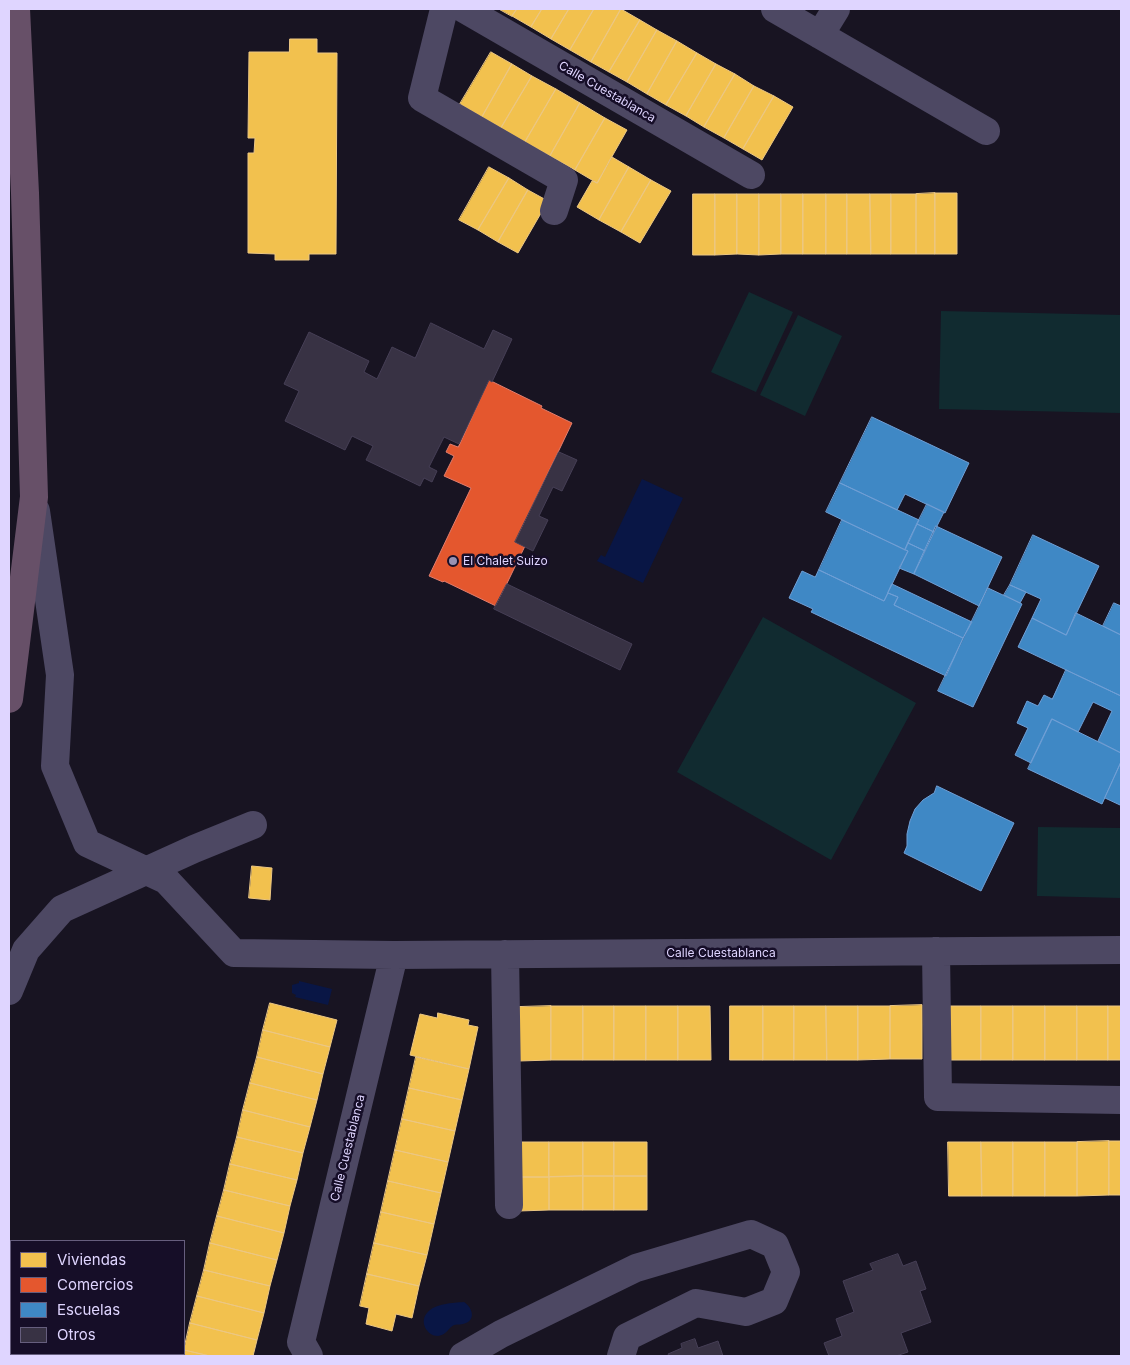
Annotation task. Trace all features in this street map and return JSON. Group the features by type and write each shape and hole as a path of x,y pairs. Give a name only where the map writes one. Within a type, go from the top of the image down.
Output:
{"highway":[{"path":"9,699 34,497 25,193 16,9"}],"street":[{"path":"444,9 422,98 564,180 554,211"},
{"name":"Calle Cuestablanca","path":"464,9 751,175"},
{"path":"775,9 986,131"},
{"path":"820,35 836,9"},
{"name":"Calle Cuestablanca","path":"34,497 60,675 55,766 87,843 166,880 234,953 394,955 1121,950"},
{"path":"9,991 26,950 62,909 145,870 253,825"},
{"path":"936,951 938,1097 1121,1100"},
{"path":"505,954 509,1205"},
{"name":"Calle Cuestablanca","path":"301,1351 394,955"},
{"path":"463,1356 501,1334 636,1268 751,1234 776,1245 786,1272 774,1301 746,1312 696,1303 627,1337 622,1356"}],"green space":[{"path":"749,292 793,312 756,392 711,372"},
{"path":"941,311 1121,315 1121,413 939,409"},
{"path":"798,315 842,336 805,416 760,395"},
{"path":"763,617 916,703 831,860 677,772"},
{"path":"1038,827 1121,828 1121,898 1037,896"}],"shaded area":[{"path":"642,479 683,498 643,583 597,561 601,555 605,557"},
{"path":"299,981 332,989 328,1005 295,997 296,995 292,993 292,985 299,983"},
{"path":"464,1302 472,1313 469,1321 454,1325 438,1336 431,1334 425,1328 424,1320 430,1310 444,1304"}],"building: Viviendas":[{"path":"499,9 517,9 512,16"},
{"path":"517,9 542,9 531,27 512,16"},
{"path":"542,9 569,9 551,39 531,27"},
{"path":"569,9 594,9 570,50 551,39"},
{"path":"594,9 621,9 591,62 570,50"},
{"path":"621,9 640,20 609,72 591,62"},
{"path":"640,20 657,30 627,82 609,72"},
{"path":"657,30 677,41 647,94 627,82"},
{"path":"290,39 317,39 317,53 337,53 336,254 309,254 309,260 275,260 275,254 248,253 248,153 254,153 255,138 248,138 249,52 289,52"},
{"path":"677,41 697,53 666,105 647,94"},
{"path":"491,52 512,64 482,117 460,104"},
{"path":"697,53 716,64 686,116 666,105"},
{"path":"512,64 532,76 501,128 482,117"},
{"path":"716,64 735,74 704,127 686,116"},
{"path":"735,74 754,86 724,138 704,127"},
{"path":"532,76 556,89 525,142 501,128"},
{"path":"754,86 774,96 743,149 724,138"},
{"path":"556,89 580,103 550,156 525,142"},
{"path":"774,96 793,107 762,160 743,149"},
{"path":"580,103 605,118 575,170 550,156"},
{"path":"605,118 627,130 597,183 575,170"},
{"path":"612,157 629,167 599,220 577,207 592,181 597,183"},
{"path":"489,167 509,178 478,230 459,220"},
{"path":"629,167 651,180 621,232 599,220"},
{"path":"509,178 528,190 498,242 478,230"},
{"path":"651,180 671,191 640,243 621,232"},
{"path":"528,190 548,201 518,253 498,242"},
{"path":"935,193 957,193 957,254 935,254"},
{"path":"935,193 935,254 916,254 916,194"},
{"path":"693,194 715,194 715,255 693,255"},
{"path":"715,194 737,194 737,254 715,255"},
{"path":"737,194 759,194 759,255 737,254"},
{"path":"759,194 781,194 781,254 759,255"},
{"path":"781,194 803,194 803,254 781,254"},
{"path":"803,194 826,194 826,254 803,254"},
{"path":"826,194 847,194 847,254 826,254"},
{"path":"847,194 870,194 871,254 847,254"},
{"path":"870,194 891,194 891,254 871,254"},
{"path":"891,194 916,194 916,254 891,254"},
{"path":"252,866 272,868 270,900 249,898"},
{"path":"270,1003 337,1020 330,1047 263,1030"},
{"path":"922,1005 922,1059 890,1059 890,1006"},
{"path":"551,1006 583,1006 583,1060 551,1060"},
{"path":"551,1006 551,1060 519,1061 518,1007"},
{"path":"583,1006 614,1006 614,1060 583,1060"},
{"path":"614,1006 646,1006 646,1060 614,1060"},
{"path":"646,1006 678,1006 678,1060 646,1060"},
{"path":"678,1006 710,1006 711,1060 678,1060"},
{"path":"730,1006 763,1006 763,1060 730,1060"},
{"path":"763,1006 794,1006 794,1060 763,1060"},
{"path":"794,1006 826,1006 827,1060 794,1060"},
{"path":"826,1006 858,1006 858,1060 827,1060"},
{"path":"858,1006 890,1006 890,1059 858,1060"},
{"path":"949,1006 981,1006 981,1060 949,1060"},
{"path":"981,1006 1013,1006 1013,1060 981,1060"},
{"path":"1013,1006 1045,1006 1045,1060 1013,1060"},
{"path":"1045,1006 1077,1006 1077,1060 1045,1060"},
{"path":"1077,1006 1108,1006 1108,1060 1077,1060"},
{"path":"1108,1006 1121,1006 1121,1060 1108,1060"},
{"path":"438,1013 469,1020 468,1025 478,1027 469,1069 410,1055 420,1014 437,1018"},
{"path":"263,1030 330,1047 323,1074 257,1057"},
{"path":"257,1057 323,1074 317,1100 250,1083"},
{"path":"416,1057 469,1069 462,1100 409,1088"},
{"path":"250,1083 317,1100 310,1127 243,1110"},
{"path":"409,1088 462,1100 455,1131 402,1119"},
{"path":"243,1110 310,1127 303,1153 237,1137"},
{"path":"402,1119 455,1131 448,1162 395,1150"},
{"path":"237,1137 303,1153 297,1180 230,1164"},
{"path":"1109,1141 1121,1141 1121,1195 1109,1195"},
{"path":"1109,1141 1109,1195 1077,1196 1077,1142"},
{"path":"518,1142 549,1142 549,1177 519,1177"},
{"path":"549,1142 583,1142 583,1176 549,1177"},
{"path":"583,1142 614,1142 614,1176 583,1176"},
{"path":"614,1142 647,1142 647,1176 614,1176"},
{"path":"948,1142 981,1142 982,1196 949,1196"},
{"path":"981,1142 1013,1142 1013,1196 982,1196"},
{"path":"1013,1142 1045,1142 1045,1196 1013,1196"},
{"path":"1045,1142 1077,1142 1077,1196 1045,1196"},
{"path":"395,1150 448,1162 441,1193 388,1181"},
{"path":"230,1164 297,1180 290,1206 224,1190"},
{"path":"583,1176 583,1210 549,1210 549,1177"},
{"path":"583,1176 614,1176 614,1210 583,1210"},
{"path":"614,1176 647,1176 647,1210 614,1210"},
{"path":"519,1177 549,1177 549,1210 519,1211"},
{"path":"388,1181 441,1193 434,1224 381,1212"},
{"path":"224,1190 290,1206 284,1233 217,1216"},
{"path":"381,1212 434,1224 427,1255 374,1243"},
{"path":"217,1216 284,1233 277,1260 210,1243"},
{"path":"210,1243 277,1260 270,1286 204,1270"},
{"path":"374,1243 427,1255 419,1286 367,1274"},
{"path":"204,1270 270,1286 264,1313 197,1296"},
{"path":"367,1274 419,1286 412,1318 396,1314 392,1331 366,1324 369,1308 360,1306"},
{"path":"197,1296 264,1313 257,1340 190,1323"},
{"path":"190,1323 257,1340 253,1356 210,1356 185,1350"},
{"path":"185,1350 210,1356 182,1356 185,1355"}],"building: Comercios":[{"path":"489,380 572,423 515,542 525,546 496,606 444,581 429,576 471,488 444,476 454,456 446,452 450,444 458,447"}],"building: Escuelas":[{"path":"872,417 969,463 945,513 905,494 897,510 840,483"},
{"path":"840,483 919,520 905,550 826,512"},
{"path":"927,504 944,512 934,532 917,524"},
{"path":"842,520 908,551 884,601 819,570"},
{"path":"917,524 934,532 925,551 908,543"},
{"path":"936,526 1002,557 979,606 914,574"},
{"path":"1033,535 1099,566 1066,635 1032,618 1041,599 1010,585"},
{"path":"908,543 925,551 914,574 899,568 908,551 905,550"},
{"path":"819,570 884,601 888,593 898,597 894,605 963,638 946,676 811,612 813,609 789,598 802,571 815,577"},
{"path":"892,584 972,622 963,638 894,605 898,597 888,593"},
{"path":"1010,585 1026,592 1020,603 1004,595"},
{"path":"988,588 1022,604 973,707 938,691"},
{"path":"1114,603 1121,606 1121,635 1103,626"},
{"path":"1076,613 1121,635 1121,696 1018,647 1032,618 1066,635"},
{"path":"1066,670 1121,696 1121,753 1098,741 1112,711 1093,702 1078,732 1052,719 1031,763 1015,755 1028,728 1017,723 1027,701 1038,706 1044,695 1052,699"},
{"path":"1052,719 1121,753 1121,762 1102,804 1028,769"},
{"path":"1121,762 1121,803 1120,805 1105,798"},
{"path":"937,786 1014,823 981,891 904,853 907,846 910,821 915,809 923,800 934,793"}],"building: Otros":[{"path":"431,323 484,349 493,330 512,339 492,382 489,380 459,444 444,437 429,467 437,471 432,482 424,478 420,486 366,460 373,446 352,436 345,450 285,421 299,391 284,384 309,332 369,361 364,372 377,379 392,347 415,358"},
{"path":"559,452 577,460 562,491 553,487 539,516 548,520 533,551 515,542"},
{"path":"507,584 632,644 620,670 494,609"},
{"path":"898,1254 903,1266 916,1261 926,1289 920,1291 931,1322 901,1333 908,1352 896,1356 829,1356 824,1343 842,1336 836,1319 854,1312 843,1281 873,1270 870,1264"},
{"path":"695,1339 698,1348 718,1341 723,1356 669,1356 668,1354 682,1348 681,1344"}],"place":[{"name":"El Chalet Suizo","path":"453,561"}]}
